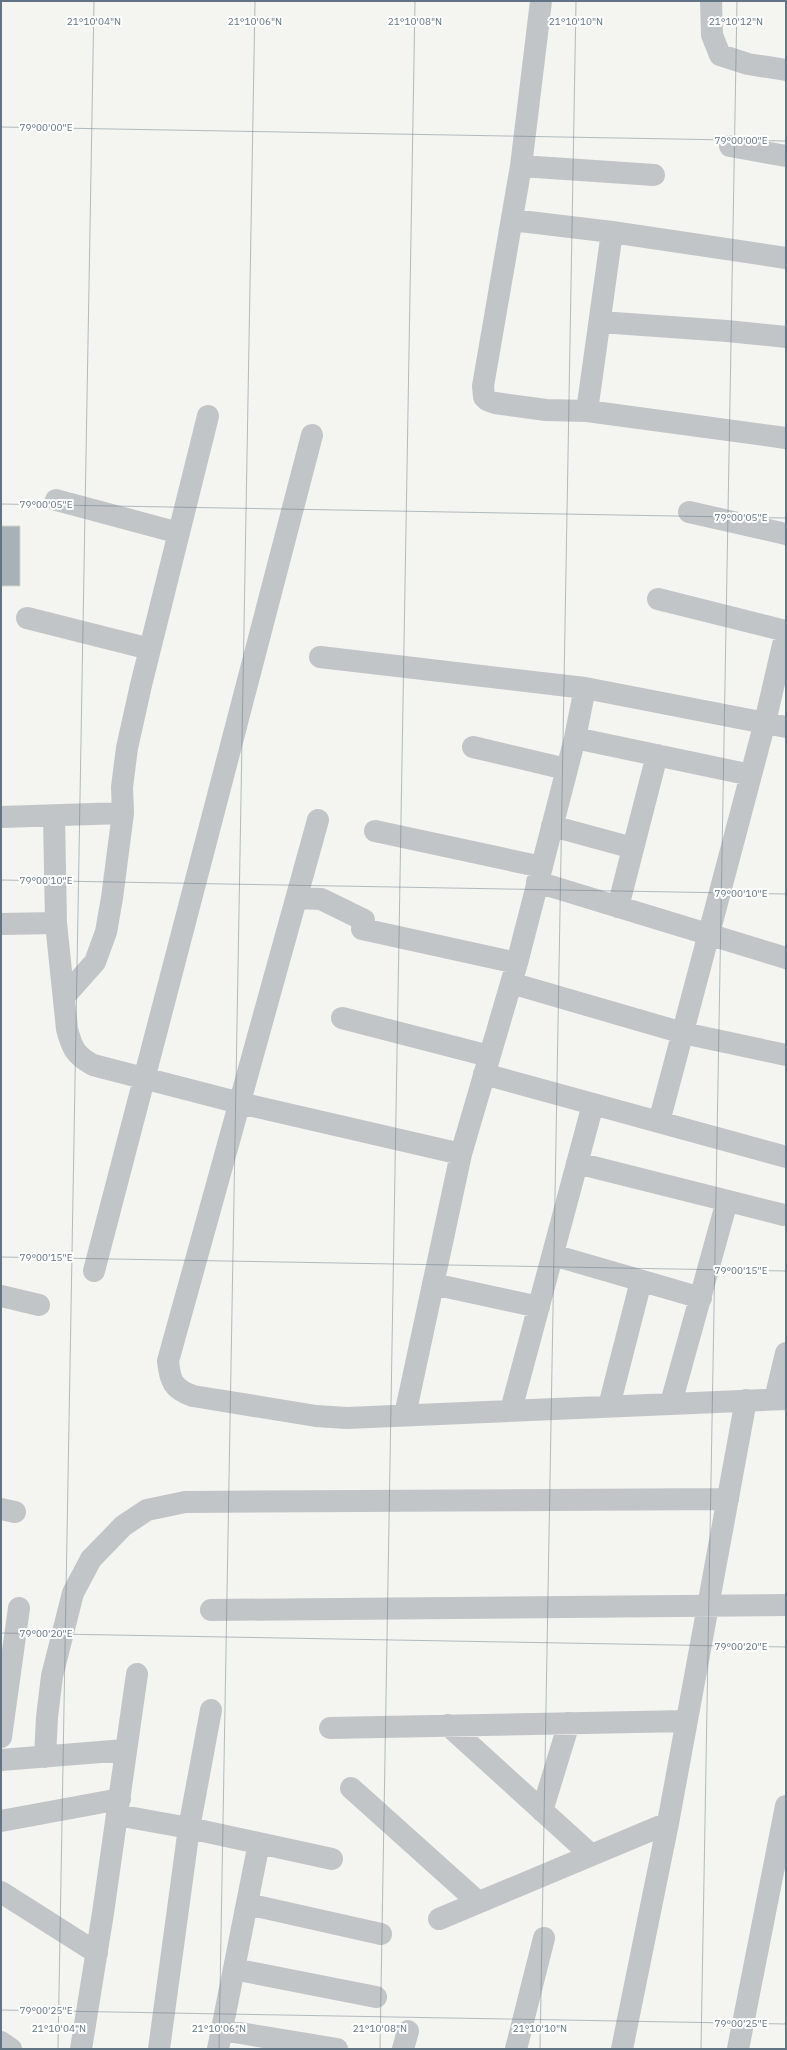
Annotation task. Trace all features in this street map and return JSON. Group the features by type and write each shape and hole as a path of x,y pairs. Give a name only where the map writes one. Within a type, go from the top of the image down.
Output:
{"street":[{"path":"541,1 521,166 483,386 484,397 495,403 546,410 587,411 786,438"},
{"path":"711,1 712,35 720,55 748,64 786,70"},
{"path":"730,146 786,156"},
{"path":"521,166 654,175"},
{"path":"512,220 612,232 786,258"},
{"path":"587,411 612,232"},
{"path":"600,322 727,331 786,337"},
{"path":"64,997 95,962 101,946 112,898 123,814 122,787 128,748 150,649 208,416"},
{"path":"94,1271 143,1078 312,435"},
{"path":"56,500 179,533"},
{"path":"689,512 786,534"},
{"path":"658,599 786,632 776,725 751,775 658,1122"},
{"path":"28,618 150,649"},
{"path":"320,657 585,688 776,725"},
{"path":"405,1415 461,1154 514,973 574,738 585,688"},
{"path":"574,738 751,775"},
{"path":"473,747 566,769"},
{"path":"618,907 657,755"},
{"path":"1,817 123,814"},
{"path":"54,816 56,923 66,1029 79,1058 93,1065 240,1103 461,1154"},
{"path":"318,820 168,1361 169,1376 181,1392 193,1396 316,1416 347,1418 780,1399 786,1353"},
{"path":"552,826 633,848"},
{"path":"375,831 539,874 618,907 786,958"},
{"path":"297,898 320,899 363,924 514,973 683,1032 786,1055"},
{"path":"1,924 56,923"},
{"path":"342,1018 487,1065 593,1104 786,1157"},
{"path":"511,1410 593,1104"},
{"path":"578,1163 784,1215"},
{"path":"671,1403 727,1201"},
{"path":"553,1255 701,1298"},
{"path":"609,1406 641,1281"},
{"path":"433,1284 539,1307"},
{"path":"1,1296 39,1305"},
{"path":"622,2049 668,1822 746,1400"},
{"path":"45,1757 47,1717 52,1676 73,1593 90,1560 123,1526 147,1510 185,1502 728,1499"},
{"path":"211,1610 786,1605"},
{"path":"1,1737 19,1608"},
{"path":"81,2049 97,1954 137,1674"},
{"path":"159,2049 189,1828 211,1710"},
{"path":"330,1728 687,1721"},
{"path":"542,1811 569,1723"},
{"path":"448,1725 591,1855"},
{"path":"1,1760 125,1750"},
{"path":"351,1788 478,1902"},
{"path":"738,2049 786,1806"},
{"path":"1,1821 118,1807 189,1828 332,1859"},
{"path":"439,1919 668,1822"},
{"path":"259,1843 220,2040 337,2049"},
{"path":"1,1892 97,1954"},
{"path":"247,1904 381,1934"},
{"path":"516,2049 544,1938"},
{"path":"234,1969 376,1997"},
{"path":"1,2042 11,2049"}],"building":[{"path":"1,526 20,526 20,586 1,586"}]}
